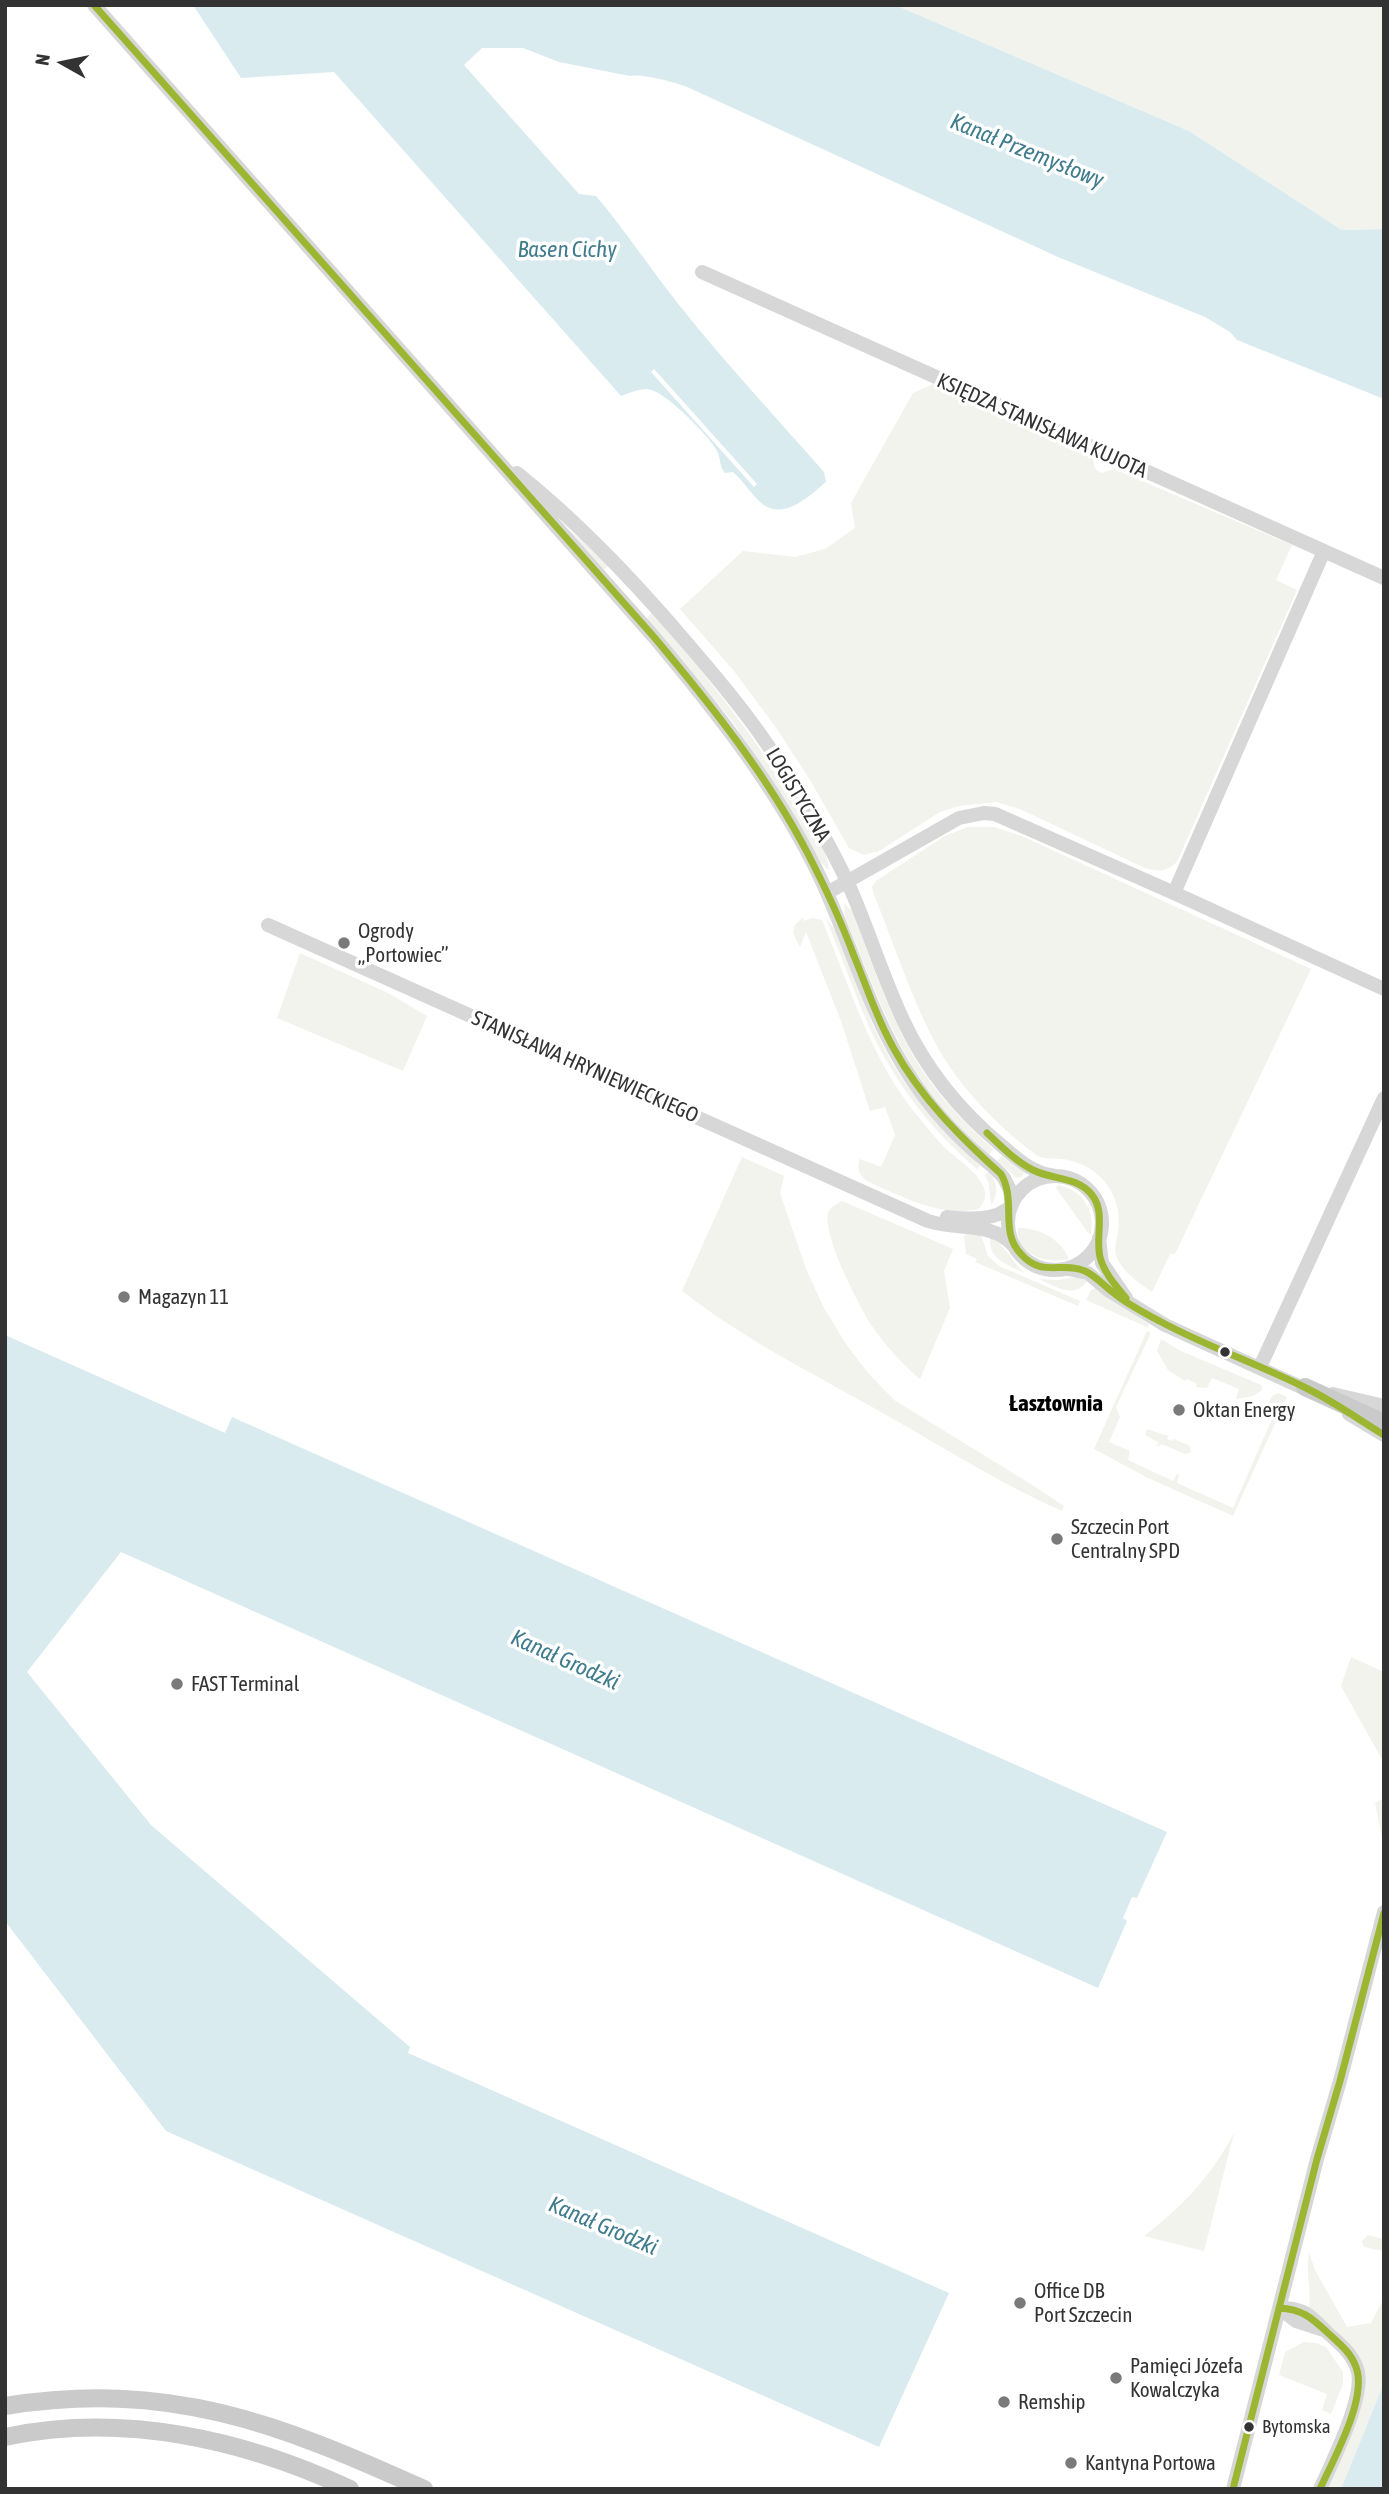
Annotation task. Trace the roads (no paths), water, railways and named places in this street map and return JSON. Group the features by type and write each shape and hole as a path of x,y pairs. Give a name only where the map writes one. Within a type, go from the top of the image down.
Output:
{"main road":[{"path":"1305,1387 1384,1423"},
{"path":"5,2406 97,2398 156,2400 205,2408 311,2440 424,2489"},
{"path":"5,2437 79,2428 129,2428 178,2433 250,2450 350,2489"}],"street":[{"name":"LOGISTYCZNA","path":"94,5 654,637 719,715 782,807 827,893 881,1024 899,1060 942,1119 1004,1178 1010,1190 1012,1205"},
{"name":"KSIĘDZA STANISŁAWA KUJOTA","path":"702,272 1384,578"},
{"name":"LOGISTYCZNA","path":"484,445 592,539 705,663 768,745 813,818 847,881 903,1020 934,1073 959,1105 988,1134 1031,1170 1056,1176"},
{"path":"1174,892 1324,551"},
{"path":"827,893 945,824 984,813 1006,817 1384,989"},
{"name":"STANISŁAWA HRYNIEWIECKIEGO","path":"268,925 936,1224 991,1230 1001,1234 1013,1245"},
{"path":"1260,1367 1384,1098"},
{"path":"1137,1308 1103,1266 1099,1238 1101,1215 1094,1198 1077,1182 1056,1176 1042,1178 1019,1193 1012,1205 1008,1223 1013,1245 1024,1259 1036,1266 1054,1270 1068,1269 1088,1273 1108,1290 1137,1308 1168,1326 1305,1387 1384,1435"},
{"name":"STANISŁAWA HRYNIEWIECKIEGO","path":"902,1208 948,1217 978,1218 998,1214 1012,1205"},
{"path":"1068,1269 1087,1257 1099,1238"},
{"path":"1305,1387 1384,1406"},
{"path":"1233,2489 1384,1912"},
{"path":"1279,2308 1304,2310 1343,2346 1358,2372 1359,2388 1352,2410 1320,2489"}],"water":[{"path":"193,5 895,5 1189,131 1342,230 1384,229 1384,399 1237,340 1230,332 1205,317 1058,257 685,86 665,80 559,62 523,48 482,48 464,65 579,194 596,196 697,327 824,472 826,482 803,500 786,509 768,507 759,501 733,472 725,473 718,452 711,442 664,397 647,389 621,396 334,72 241,78"},
{"name":"Kanał Grodzki","path":"5,1335 225,1433 232,1417 1167,1832 1137,1898 1132,1897 1123,1918 1127,1921 1098,1988 121,1552 27,1672 151,1825 410,2047 408,2053 949,2293 879,2447 166,2131 5,1921"},
{"path":"1384,2383 1384,2489 1341,2489"}],"place":[{"name":"Ogrody „Portowiec”","path":"344,943"},
{"name":"Magazyn 11","path":"124,1297"},
{"name":"Oktan Energy","path":"1179,1410"},
{"name":"Szczecin Port Centralny SPD","path":"1057,1539"},
{"name":"FAST Terminal","path":"177,1684"},
{"name":"Office DB Port Szczecin","path":"1020,2303"},
{"name":"Pamięci Józefa Kowalczyka","path":"1116,2378"},
{"name":"Remship","path":"1004,2402"},
{"name":"Bytomska","path":"1249,2427"},
{"name":"Kantyna Portowa","path":"1071,2463"}],"district":[{"name":"Łasztownia","path":"1056,1404"}],"water label":[{"name":"Kanał Przemysłowy","path":"1027,151"},
{"name":"Basen Cichy","path":"567,250"}]}
